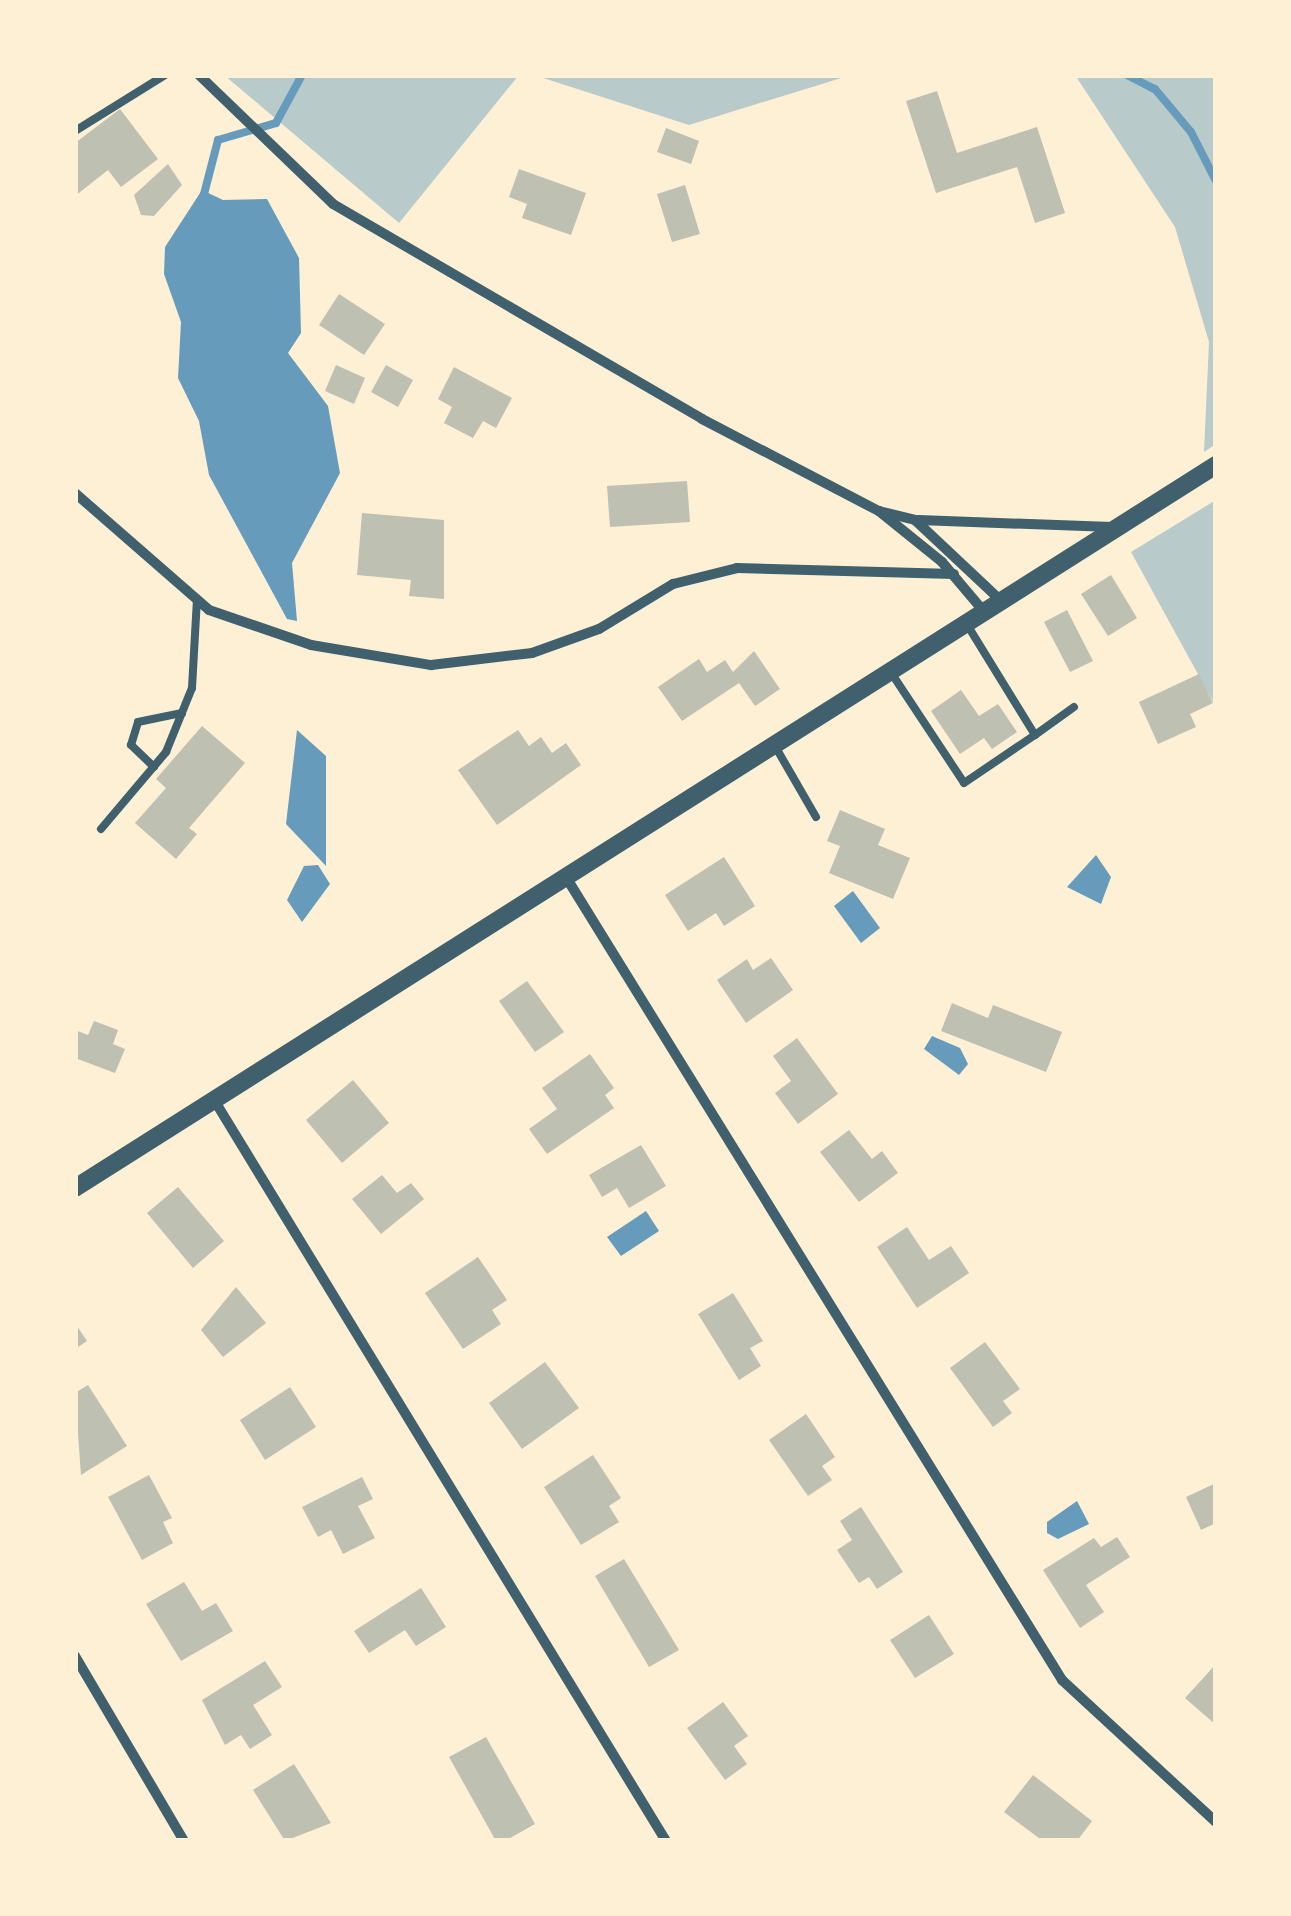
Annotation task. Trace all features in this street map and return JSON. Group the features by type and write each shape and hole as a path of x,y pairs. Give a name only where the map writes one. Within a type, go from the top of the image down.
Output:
{"street":[{"path":"199,75 334,204 539,328 879,511 954,574 980,607"},
{"path":"75,1188 568,882 966,622 980,607 1216,465"},
{"path":"75,492 197,600 311,646 430,665 532,653 599,629 673,584 736,568 954,574"},
{"path":"879,511 915,520 1118,526"},
{"path":"915,520 997,597"},
{"path":"568,882 1062,1680 1216,1822"},
{"path":"216,1104 666,1841"},
{"path":"75,1656 184,1841"}],"lane":[{"path":"75,131 165,75"},
{"path":"102,829 154,767 182,713 197,600"},
{"path":"966,622 1035,735"},
{"path":"890,671 964,783 1074,707"},
{"path":"154,767 131,745 138,722 182,713"},
{"path":"776,746 816,817"}],"shaded area":[{"path":"224,75 519,75 399,223"},
{"path":"534,75 851,75 689,125"},
{"path":"1075,75 1216,75 1216,444 1204,452 1209,342 1175,227"},
{"path":"1216,500 1216,707 1131,552"}],"water":[{"path":"202,190 223,200 267,199 299,258 301,333 288,353 328,406 340,473 292,563 297,621 287,619 209,475 199,421 178,378 181,322 164,274 165,247"},
{"path":"297,730 326,756 326,866 286,824"},
{"path":"1096,855 1111,877 1101,904 1067,887"},
{"path":"318,865 330,884 302,922 287,900 304,866"},
{"path":"853,891 880,928 861,943 834,906"},
{"path":"932,1036 960,1048 968,1064 959,1075 924,1049"},
{"path":"646,1211 659,1231 621,1256 607,1237"},
{"path":"1077,1501 1089,1524 1058,1539 1047,1533 1047,1522"}],"building":[{"path":"937,91 957,153 1037,127 1065,213 1035,223 1017,167 936,193 906,101"},
{"path":"120,109 158,159 121,187 108,170 75,196 75,143"},
{"path":"666,128 699,141 691,164 657,152"},
{"path":"168,164 182,185 154,216 141,215 134,195"},
{"path":"519,169 586,193 571,235 522,218 527,204 509,197"},
{"path":"685,185 700,234 672,242 657,194"},
{"path":"339,294 385,324 364,355 319,325"},
{"path":"336,365 365,378 354,404 325,391"},
{"path":"386,365 413,380 398,407 371,392"},
{"path":"454,367 512,398 496,428 483,421 473,438 444,423 452,407 438,399"},
{"path":"687,481 690,522 610,527 607,486"},
{"path":"362,513 444,520 444,599 409,596 411,580 357,575"},
{"path":"1111,575 1137,618 1108,636 1081,594"},
{"path":"1067,610 1093,661 1070,672 1044,622"},
{"path":"754,651 780,689 755,706 739,683 682,721 658,687 699,659 707,672 725,660 733,672"},
{"path":"1199,674 1213,703 1190,714 1196,727 1158,744 1139,702"},
{"path":"961,690 979,716 998,704 1017,732 992,749 984,738 960,754 931,711"},
{"path":"202,726 245,763 189,828 197,834 176,859 135,823 166,788 156,779"},
{"path":"518,730 529,746 541,737 552,753 566,743 581,765 497,825 458,770"},
{"path":"840,810 885,829 878,845 910,858 893,899 829,873 840,846 827,841"},
{"path":"724,857 755,906 724,926 716,913 688,931 665,895"},
{"path":"771,958 793,990 746,1023 717,980 747,959 753,970"},
{"path":"527,981 564,1032 535,1052 499,1001"},
{"path":"952,1003 988,1018 993,1005 1062,1032 1046,1072 941,1031"},
{"path":"94,1021 118,1030 113,1044 125,1049 115,1073 75,1058 75,1030 88,1035"},
{"path":"797,1038 838,1094 798,1124 775,1093 791,1081 773,1056"},
{"path":"590,1054 614,1088 605,1095 614,1108 547,1154 529,1129 557,1109 542,1088"},
{"path":"353,1080 389,1123 342,1163 306,1120"},
{"path":"849,1130 872,1159 882,1151 898,1173 859,1202 820,1152"},
{"path":"641,1145 666,1186 629,1208 617,1188 602,1197 589,1175"},
{"path":"382,1175 397,1193 411,1183 424,1199 381,1234 352,1199"},
{"path":"178,1187 224,1241 193,1268 147,1213"},
{"path":"907,1227 929,1260 951,1246 969,1273 917,1308 877,1247"},
{"path":"478,1257 507,1300 492,1310 501,1324 463,1349 425,1293"},
{"path":"236,1287 266,1323 223,1357 201,1330"},
{"path":"733,1293 763,1341 750,1348 761,1366 739,1380 698,1314"},
{"path":"75,1323 87,1341 75,1349"},
{"path":"985,1342 1020,1389 1003,1401 1012,1413 993,1427 950,1368"},
{"path":"545,1362 579,1408 522,1449 489,1403"},
{"path":"88,1385 127,1446 81,1475 75,1393"},
{"path":"290,1387 316,1427 265,1460 240,1420"},
{"path":"806,1414 835,1457 822,1466 832,1480 808,1496 769,1440"},
{"path":"593,1455 621,1498 609,1506 619,1522 581,1545 544,1487"},
{"path":"149,1475 172,1518 163,1522 173,1543 142,1560 108,1497"},
{"path":"362,1477 373,1499 358,1506 375,1538 343,1554 331,1530 318,1537 302,1507"},
{"path":"1216,1483 1216,1523 1201,1530 1186,1497"},
{"path":"861,1507 903,1572 877,1589 869,1577 859,1583 837,1550 852,1540 840,1521"},
{"path":"1117,1537 1130,1557 1086,1585 1104,1612 1080,1628 1043,1570 1094,1538 1101,1547"},
{"path":"624,1559 679,1650 649,1667 595,1576"},
{"path":"184,1582 202,1611 216,1603 233,1631 181,1661 146,1604"},
{"path":"421,1588 446,1627 416,1646 405,1630 369,1653 354,1631"},
{"path":"929,1615 954,1654 915,1678 890,1640"},
{"path":"265,1661 282,1687 253,1705 272,1735 250,1749 241,1735 225,1745 202,1700"},
{"path":"1216,1664 1216,1725 1185,1698"},
{"path":"723,1702 748,1736 734,1746 747,1764 725,1780 687,1728"},
{"path":"486,1737 535,1824 505,1841 496,1841 449,1757"},
{"path":"294,1764 331,1823 285,1841 253,1790"},
{"path":"1033,1775 1092,1821 1077,1841 1043,1841 1004,1812"}],"waterway":[{"path":"203,198 218,140 276,123 302,75"},
{"path":"1127,75 1155,89 1191,132 1216,181"}]}
